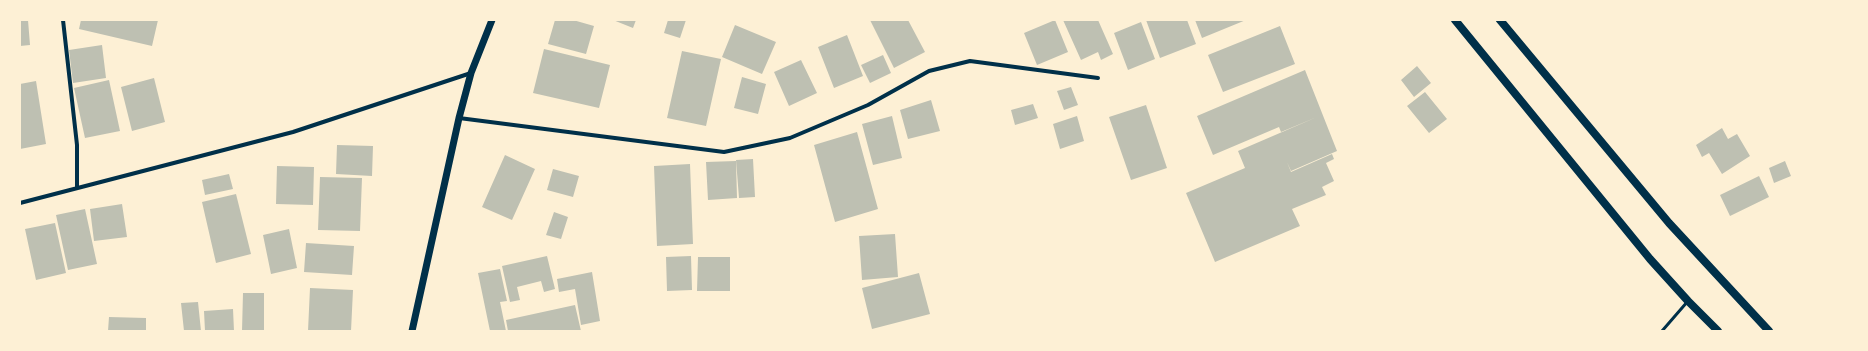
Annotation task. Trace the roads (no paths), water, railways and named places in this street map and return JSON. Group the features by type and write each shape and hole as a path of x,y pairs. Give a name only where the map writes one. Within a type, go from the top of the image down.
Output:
{"main road":[{"path":"1456,20 1650,259 1688,301 1718,331"},
{"path":"1500,20 1669,223 1769,331"}],"street":[{"path":"63,20 78,145 77,187"},
{"path":"412,331 459,118 472,73 492,20"},
{"path":"459,118 724,152 790,138 868,105 929,71 970,61 1098,78"},
{"path":"20,203 293,132 472,73"}],"lane":[{"path":"1662,331 1688,301"}]}
